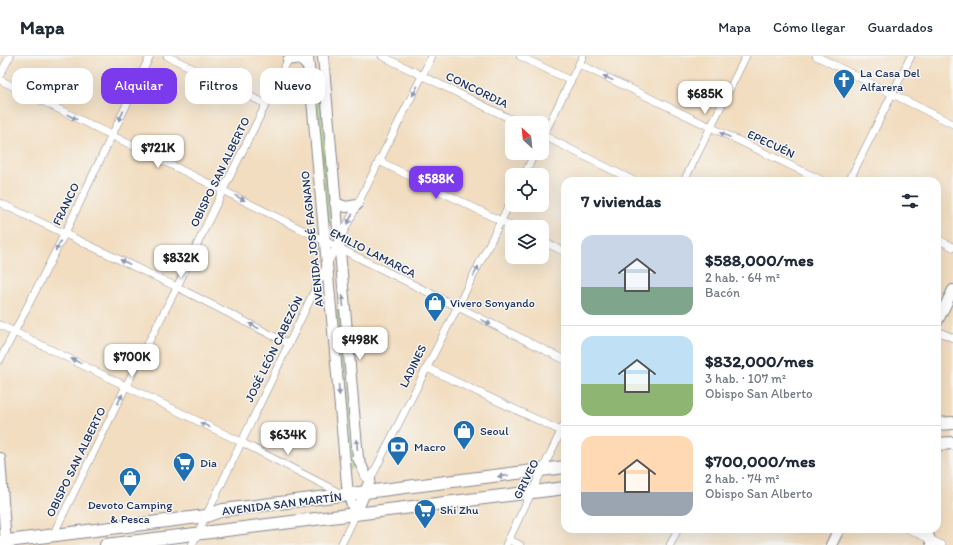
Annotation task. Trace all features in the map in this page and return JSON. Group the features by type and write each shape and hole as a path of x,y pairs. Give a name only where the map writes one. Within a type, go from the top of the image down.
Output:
{"main road":[{"path":"941,424 953,423"},
{"path":"941,444 953,443"},
{"name":"AVENIDA SAN MARTÍN","path":"4,543 53,535 206,516 223,510 561,469"},
{"name":"AVENIDA SAN MARTÍN","path":"106,545 561,489"}],"street":[{"path":"0,76 10,56"},
{"name":"FRANCO","path":"0,360 150,56"},
{"path":"167,56 260,101"},
{"name":"AVENIDA JOSÉ FAGNANO","path":"308,56 309,68"},
{"name":"AVENIDA JOSÉ FAGNANO","path":"323,56 338,246 358,458 366,476 370,480"},
{"name":"CONCORDIA","path":"382,56 505,116"},
{"name":"JOSÉ LEÓN CABEZÓN","path":"192,545 240,442 432,56"},
{"path":"520,56 571,81"},
{"path":"549,124 583,56"},
{"path":"686,177 746,56"},
{"path":"816,56 953,124"},
{"path":"851,177 911,56"},
{"path":"289,58 303,61 308,68"},
{"name":"OBISPO SAN ALBERTO","path":"284,68 289,58"},
{"name":"EPECUÉN","path":"579,64 814,177"},
{"path":"316,68 324,67"},
{"name":"EMILIO LAMARCA","path":"0,80 325,242 338,246 456,308 561,358"},
{"name":"OBISPO SAN ALBERTO","path":"53,535 126,386 177,288 222,190 266,104"},
{"name":"AVENIDA JOSÉ FAGNANO","path":"312,104 328,263 348,495 356,514"},
{"path":"549,139 626,177"},
{"path":"379,161 505,223"},
{"path":"0,202 289,344"},
{"path":"335,203 346,207 357,205"},
{"name":"LADINES","path":"341,545 366,493 370,480 506,212"},
{"path":"941,241 953,247"},
{"path":"549,244 561,250"},
{"path":"941,314 953,290"},
{"path":"0,325 240,442 336,492 348,495"},
{"path":"941,333 953,338"},
{"path":"427,368 561,431"},
{"name":"GRIVEO","path":"508,542 561,431"},
{"path":"0,458 3,483 1,505 4,543"},
{"path":"670,545 676,533"},
{"path":"831,545 837,533"},
{"path":"918,533 929,537 942,545"},
{"path":"508,542 520,545"}],"green space":[{"path":"318,104 322,104 332,222 328,222"},
{"path":"336,309 339,310 356,464 350,470"}],"place":[{"name":"La Casa Del Alfarera","path":"844,100"},
{"name":"Vivero Sonyando","path":"435,322"},
{"name":"Seoul","path":"464,450"},
{"name":"Macro","path":"398,466"},
{"name":"Dia","path":"184,482"},
{"name":"Devoto Camping & Pesca","path":"130,498"},
{"name":"Shi Zhu","path":"425,530"}]}
